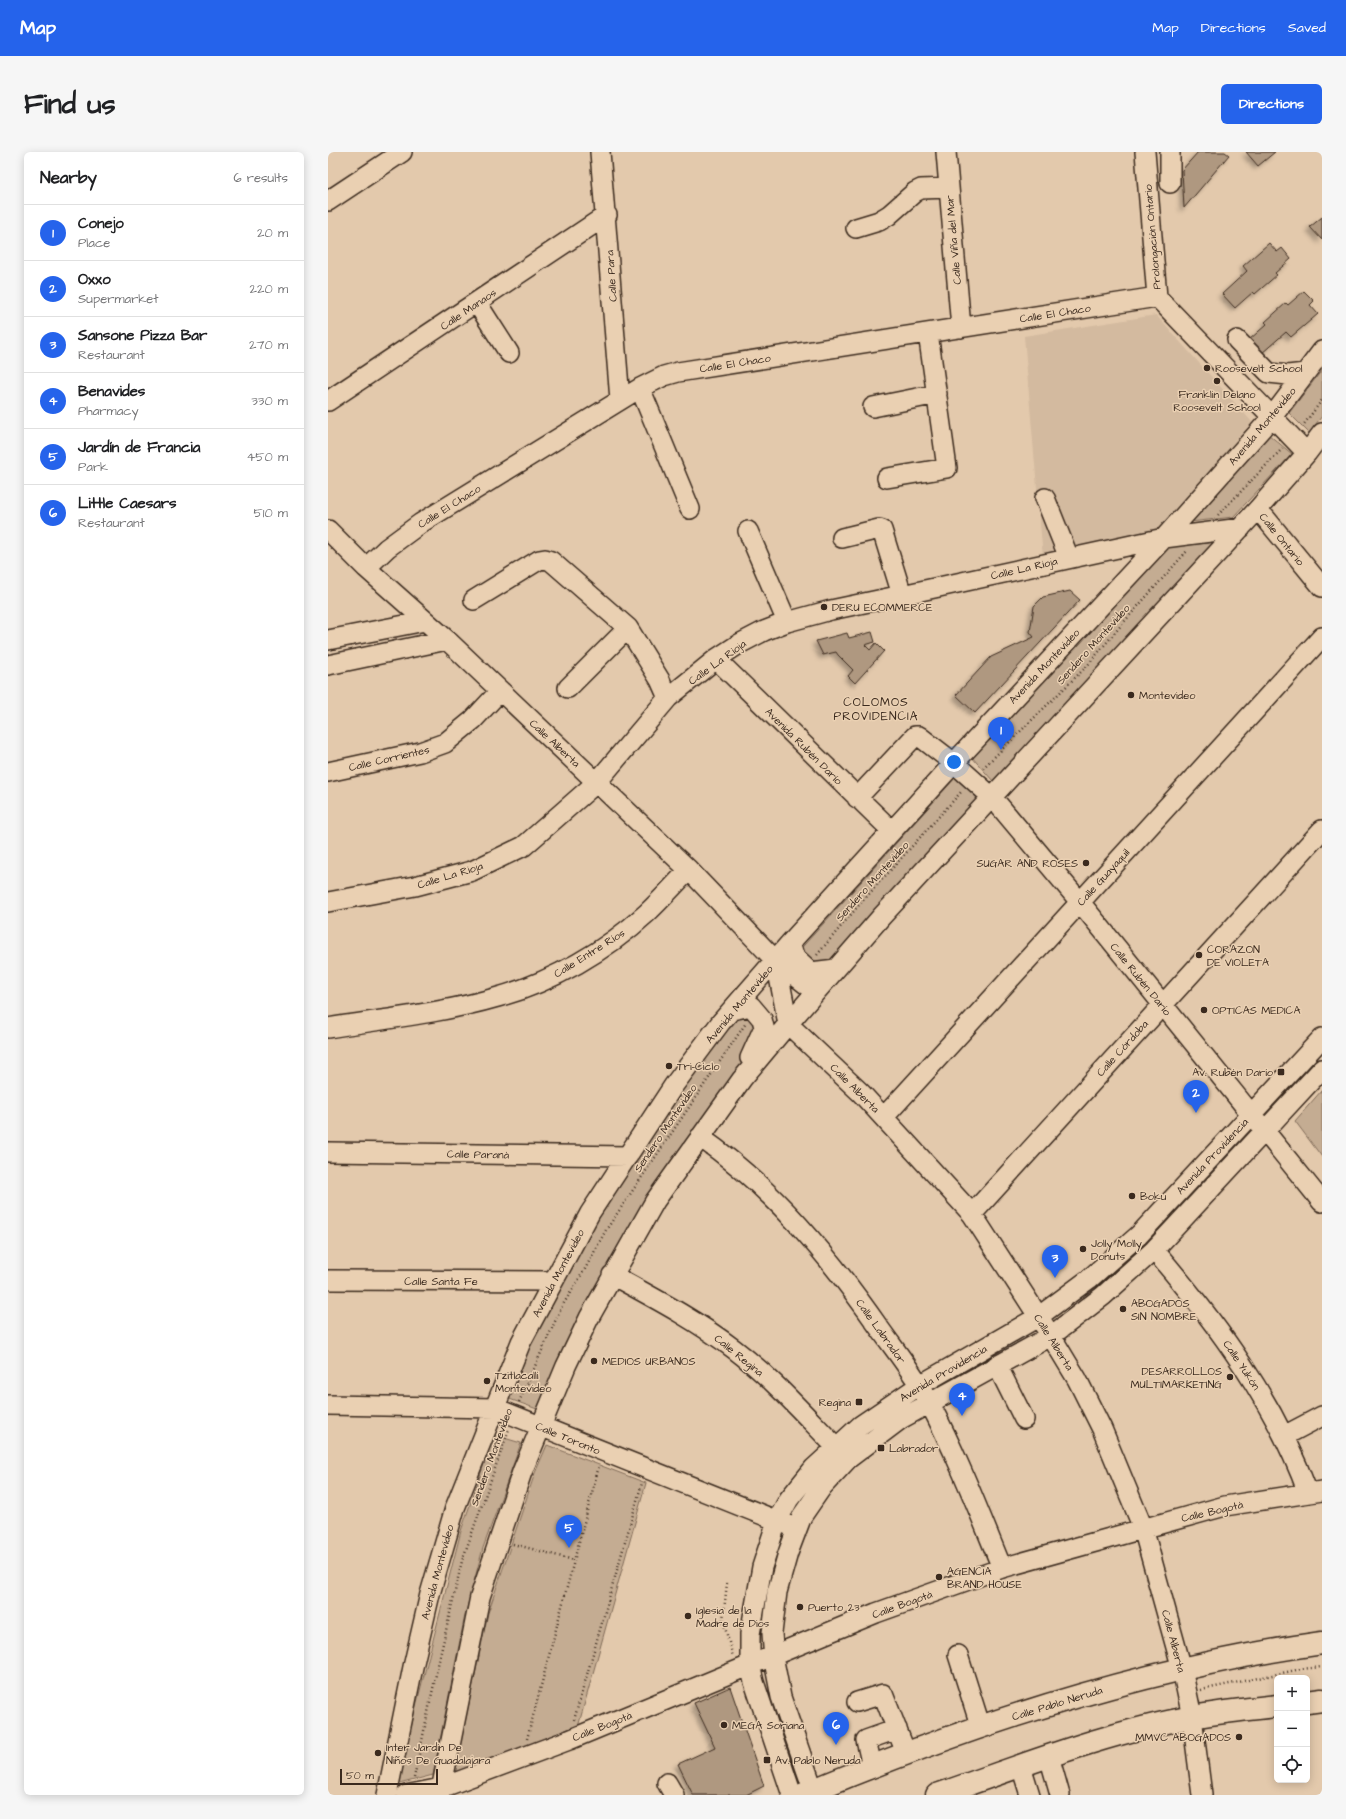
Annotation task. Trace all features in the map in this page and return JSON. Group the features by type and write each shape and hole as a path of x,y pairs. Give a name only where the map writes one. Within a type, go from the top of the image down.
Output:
{"main road":[{"name":"Calle Pablo Neruda","path":"810,1793 872,1766 1061,1701 1182,1669 1322,1643"},
{"path":"1310,1702 1322,1700"},
{"path":"937,1795 1049,1756 1141,1729 1192,1717 1274,1706"}],"street":[{"path":"328,201 402,152"},
{"name":"Calle Para","path":"600,152 607,215 620,400"},
{"name":"Calle Viña del Mar","path":"946,152 961,328"},
{"name":"Prolongación Ontario","path":"1145,152 1157,297 1307,453"},
{"path":"1170,152 1170,183"},
{"path":"856,228 879,221 889,215 915,192 921,189 949,188"},
{"name":"Calle Manaos","path":"328,402 477,304 607,215"},
{"name":"Calle El Chaco","path":"366,568 387,548 421,524 620,400 664,376 678,372 1157,297"},
{"path":"477,304 509,353"},
{"path":"887,478 947,468 928,333"},
{"path":"1237,340 1268,373 1288,375 1305,373"},
{"name":"Avenida Montevideo","path":"387,1795 413,1667 430,1594 455,1508 521,1342 590,1213 674,1085 732,1010 790,943 954,763 1164,538 1272,417 1322,351"},
{"path":"640,388 690,509"},
{"path":"873,407 937,394"},
{"path":"440,1791 480,1597 522,1472 542,1427 566,1366 589,1318 612,1275 656,1201 742,1079 788,1024 992,797 1241,528 1307,453 1322,433"},
{"path":"1045,498 1069,558"},
{"name":"Calle Ontario","path":"1258,509 1322,587"},
{"name":"Calle La Rioja","path":"328,902 415,886 472,871 524,846 597,782 668,698 716,659 739,644 787,622 831,610 1164,538 1241,528"},
{"path":"842,538 879,529 882,530 902,595"},
{"name":"Calle Alberta","path":"328,530 366,568 447,640 689,870 776,961 816,992"},
{"path":"748,531 787,622"},
{"path":"474,600 545,559 551,561 628,628 660,680 668,698"},
{"path":"328,640 425,621"},
{"path":"568,688 628,628"},
{"name":"Calle Guayaquil","path":"884,1118 1322,637"},
{"path":"328,665 447,640"},
{"name":"Avenida Rubén Darío","path":"716,659 892,832"},
{"name":"Calle Corrientes","path":"328,772 420,752 445,743 474,720 500,691"},
{"name":"Calle Rubén Darío","path":"857,798 915,736 919,736 954,763 992,797 1080,902 1322,1202"},
{"name":"Calle Córdoba","path":"972,1214 1322,830"},
{"name":"Calle Entre Ríos","path":"328,1028 468,1005 499,997 549,978 574,965 624,932 651,909 689,870"},
{"path":"790,943 794,956 811,972 836,969"},
{"path":"776,961 788,1024"},
{"path":"732,1010 750,1006 762,1019 764,1030 751,1055 742,1079"},
{"name":"Calle Alberta","path":"788,1024 861,1093 972,1214 1077,1379 1102,1429 1143,1528 1182,1669 1192,1717 1202,1795"},
{"name":"Avenida Providencia","path":"810,1793 782,1697 774,1655 772,1633 777,1592 796,1529 802,1516 822,1487 842,1453 861,1425 920,1385 1038,1317 1089,1279 1139,1234 1322,1038"},
{"name":"Avenida Providencia","path":"792,1795 754,1682 744,1668 762,1567 777,1521 789,1499 814,1468 894,1424 930,1402 1051,1336 1103,1296 1154,1250 1322,1069"},
{"name":"Calle Labrador","path":"700,1137 730,1158 808,1234 862,1303 920,1385 930,1402 965,1479 1002,1568"},
{"name":"Calle Paraná","path":"328,1152 628,1156"},
{"name":"Calle Yukón","path":"1154,1250 1218,1329 1269,1406 1296,1461 1315,1492"},
{"name":"Calle Regina","path":"612,1275 684,1314 735,1350 778,1388 842,1453"},
{"name":"Calle Santa Fe","path":"328,1280 553,1281"},
{"path":"997,1365 1024,1419"},
{"name":"Calle Toronto","path":"328,1406 495,1408 796,1529"},
{"path":"1284,1436 1322,1416"},
{"name":"Calle Bogotá","path":"409,1794 440,1791 569,1740 876,1613 1002,1568 1225,1506 1315,1492"},
{"path":"958,1655 981,1728"},
{"path":"857,1702 883,1694 906,1754"},
{"path":"872,1766 866,1740 897,1729"},
{"path":"1049,1756 1060,1795"},
{"path":"1021,1766 1030,1795"}],"path":[{"name":"Sendero Montevideo","path":"805,968 859,905 972,779 1088,666 1123,623 1165,578 1202,533 1292,438 1322,400"},
{"name":"Sendero Montevideo","path":"409,1794 462,1561 514,1416 561,1308 585,1269 606,1230 738,1033 755,1011"},
{"path":"522,1758 603,1452"},
{"path":"569,1740 646,1469"},
{"path":"498,1540 574,1560"},
{"path":"727,1583 723,1620 744,1668"},
{"path":"1187,1693 1301,1669 1322,1667"}],"shaded area":[{"path":"1156,315 1252,422 1154,534 1043,558 1024,336"},
{"path":"1322,370 1322,416 1309,433 1289,413"},
{"path":"1268,434 1292,454 1233,517 1190,522"},
{"path":"1219,542 993,781 970,755 1164,547"},
{"path":"956,777 978,799 826,967 795,955"},
{"path":"746,1008 763,1030 736,1074 691,1133 651,1192 581,1312 537,1409 504,1397 523,1354 585,1239 692,1076 723,1033"},
{"path":"1322,1090 1322,1157 1295,1121"},
{"path":"494,1435 521,1443 483,1548 465,1615 433,1775 399,1784 414,1714 461,1531"},
{"path":"547,1445 646,1483 578,1727 454,1774 488,1613 535,1473"}],"building":[{"path":"1198,152 1225,152 1229,155 1184,208 1182,170"},
{"path":"1246,152 1275,152 1258,166"},
{"path":"1322,217 1322,240 1310,227"},
{"path":"1269,243 1277,252 1282,248 1291,259 1275,273 1277,275 1255,294 1253,292 1235,308 1222,294 1247,271 1243,266"},
{"path":"1304,291 1314,301 1310,305 1318,314 1291,337 1286,332 1261,354 1249,340 1267,324 1265,322 1286,303 1288,305"},
{"path":"1070,591 1080,600 975,713 956,695 991,657 1034,637 1030,632 1034,606 1043,597"},
{"path":"872,632 875,642 865,645 870,650 876,643 884,651 855,683 848,676 853,670 836,652 823,655 816,641 847,633 849,638"},
{"name":"MEGA Soriana","path":"730,1687 764,1786 746,1795 693,1795 678,1764 715,1747 694,1703"}],"place":[{"name":"Roosevelt School","path":"1207,368"},
{"name":"Franklin Delano Roosevelt School","path":"1217,381"},
{"name":"DERU ECOMMERCE","path":"824,607"},
{"name":"Montevideo","path":"1131,695"},
{"name":"Conejo","path":"1001,750"},
{"name":"SUGAR AND ROSES","path":"1086,863"},
{"name":"CORAZON DE VIOLETA","path":"1199,955"},
{"name":"OPTICAS MEDICA","path":"1204,1010"},
{"name":"Tri-Ciclo","path":"669,1066"},
{"name":"Av. Rubén Darío","path":"1281,1072"},
{"name":"Oxxo","path":"1196,1113"},
{"name":"Boku","path":"1132,1196"},
{"name":"Jolly Molly Donuts","path":"1083,1249"},
{"name":"Sansone Pizza Bar","path":"1055,1278"},
{"name":"ABOGADOS SIN NOMBRE","path":"1123,1309"},
{"name":"MEDIOS URBANOS","path":"594,1361"},
{"name":"DESARROLLOS MULTIMARKETING","path":"1230,1377"},
{"name":"Tzitlacalli Montevideo","path":"487,1381"},
{"name":"Regina","path":"859,1402"},
{"name":"Benavides","path":"962,1416"},
{"name":"Labrador","path":"881,1448"},
{"name":"Jardín de Francia","path":"569,1548"},
{"name":"AGENCIA BRAND HOUSE","path":"939,1577"},
{"name":"Puerto 23","path":"800,1607"},
{"name":"Iglesia de la Madre de Dios","path":"688,1616"},
{"name":"MEGA Soriana","path":"724,1725"},
{"name":"MMVC ABOGADOS","path":"1239,1737"},
{"name":"Little Caesars","path":"836,1745"},
{"name":"Inter Jardín De Niños De Guadalajara","path":"378,1753"},
{"name":"Av. Pablo Neruda","path":"767,1760"}],"district":[{"name":"COLOMOS PROVIDENCIA","path":"876,709"}]}
